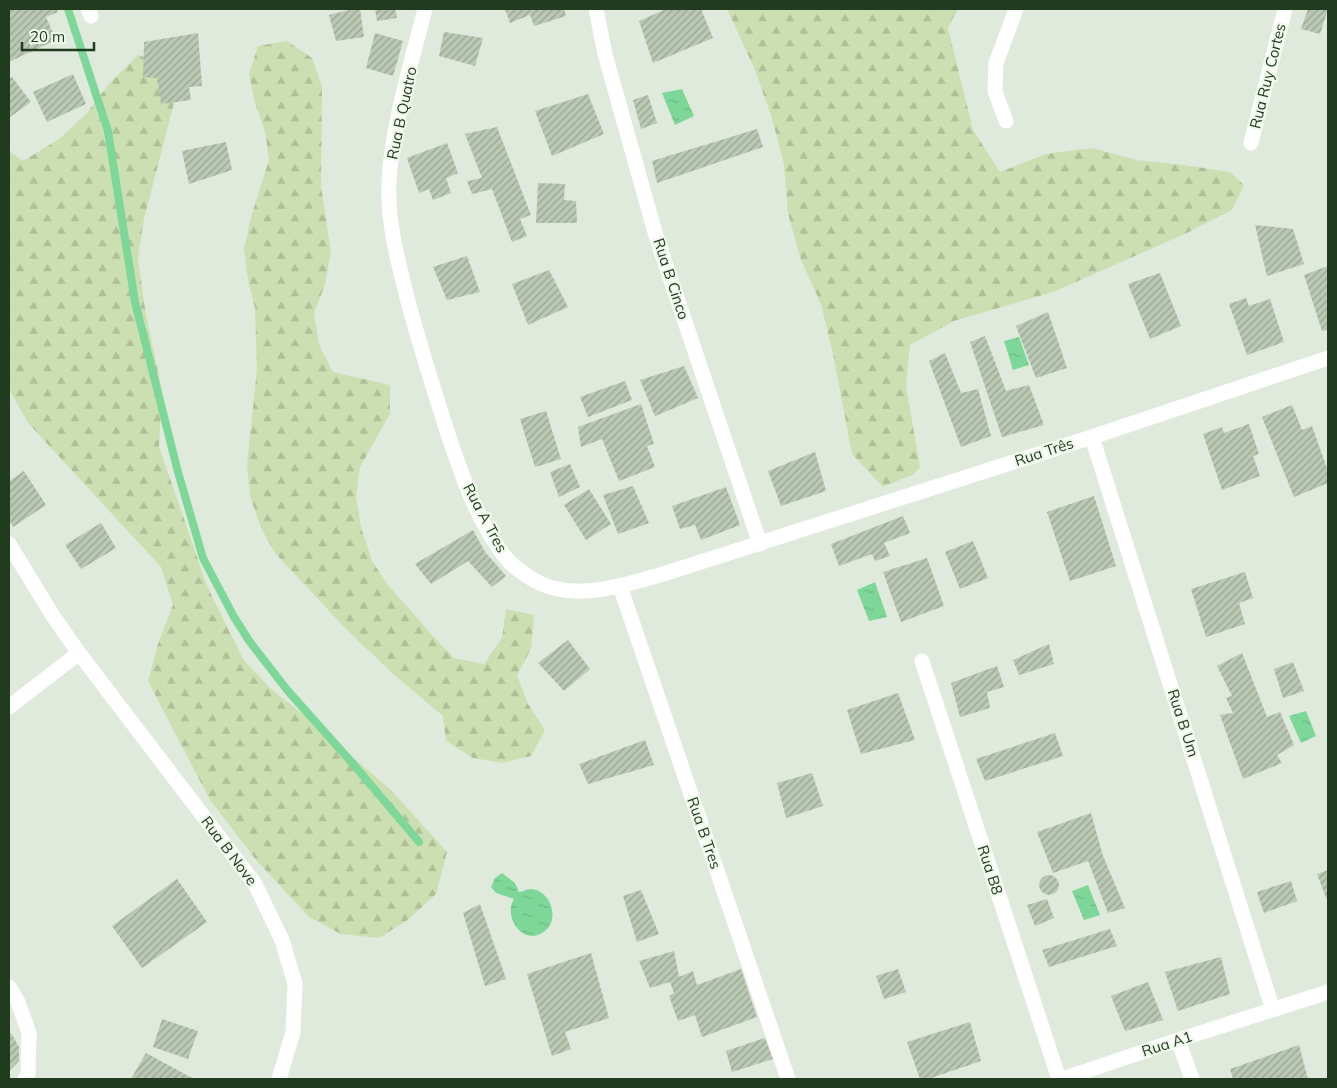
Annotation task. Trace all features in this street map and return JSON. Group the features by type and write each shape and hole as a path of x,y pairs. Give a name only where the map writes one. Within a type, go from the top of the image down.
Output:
{"street":[{"name":"Rua B Quatro","path":"389,219 389,182 395,133 425,9"},
{"name":"Rua B Cinco","path":"596,9 605,54 656,236 760,544"},
{"path":"1006,121 995,91 996,63 1016,9"},
{"name":"Rua Ruy Cortes","path":"1251,143 1285,9"},
{"name":"Rua A Tres","path":"389,219 422,352 464,479 482,520 507,559 532,579 554,589 589,592 620,586 760,544"},
{"name":"Rua Três","path":"760,544 1092,437 1328,358"},
{"name":"Rua B Um","path":"1092,437 1273,1010"},
{"name":"Rua B Nove","path":"9,544 53,616 79,653 255,884 282,940 295,984 294,1032 279,1079"},
{"name":"Rua B Tres","path":"620,586 788,1079"},
{"path":"9,708 79,653"},
{"name":"Rua B8","path":"922,662 1060,1079"},
{"path":"9,987 18,1002 29,1034 28,1074 25,1079"},
{"name":"Rua A1","path":"1060,1079 1328,992"},
{"path":"1178,1040 1192,1079"}],"green space":[{"path":"727,9 958,9 948,28 973,130 1000,172 1046,154 1092,148 1137,160 1230,172 1244,185 1232,210 1187,233 1053,292 954,321 910,345 906,386 920,467 914,474 883,487 852,454 833,354 821,304 801,260 788,214 784,164 771,115 755,70"},
{"path":"287,41 312,58 322,86 321,186 331,252 325,285 314,313 319,345 333,372 390,385 390,414 360,467 356,497 361,527 372,561 388,585 454,658 484,664 502,638 506,609 534,615 531,649 517,675 528,704 545,730 531,756 503,763 473,758 446,741 443,716 393,674 345,628 275,553 261,528 250,496 247,465 257,369 255,308 248,280 244,249 251,217 269,160 265,131 255,103 249,74 258,46"},
{"path":"138,55 174,66 174,103 144,219 138,258 146,315 162,390 159,447 207,586 243,659 271,689 391,790 447,852 436,894 409,919 379,938 341,934 309,917 257,861 210,800 148,681 158,644 173,605 161,567 28,423 10,391 9,151 23,161 59,139 86,114 109,84"}],"water":[{"path":"682,89 694,116 675,125 662,93"},
{"path":"1019,337 1029,365 1013,370 1004,341"},
{"path":"875,582 887,617 869,621 857,590"},
{"path":"1306,711 1316,736 1301,743 1289,716"},
{"path":"502,873 515,883 519,892 530,889 537,890 544,894 548,900 553,914 552,921 542,933 535,936 528,935 516,927 511,913 514,899 496,893 491,887 495,878"},
{"path":"1088,885 1100,915 1084,920 1072,891"}],"building":[{"path":"9,9 56,9 58,12 46,17 56,40 9,62"},
{"path":"360,9 364,37 336,41 329,15"},
{"path":"375,9 395,9 397,18 377,21"},
{"path":"505,9 564,9 566,16 534,26 530,15 510,23"},
{"path":"666,9 701,9 713,38 653,63 639,21"},
{"path":"1308,9 1328,9 1320,34 1301,29"},
{"path":"444,32 483,38 475,66 439,56"},
{"path":"198,33 202,86 189,87 191,100 161,104 157,78 143,77 144,42"},
{"path":"375,33 403,41 393,76 366,68"},
{"path":"73,74 86,104 47,122 33,92"},
{"path":"12,77 31,102 10,117 9,79"},
{"path":"588,94 604,134 552,156 535,111"},
{"path":"648,95 657,123 641,129 633,100"},
{"path":"497,127 531,215 520,219 527,236 512,242 492,189 472,194 467,181 482,178 465,134"},
{"path":"757,129 763,147 657,183 652,161"},
{"path":"226,142 232,170 189,184 182,151"},
{"path":"447,143 458,173 446,178 451,193 433,200 429,189 419,193 407,158"},
{"path":"538,183 565,184 564,200 576,201 577,223 536,223"},
{"path":"1255,225 1293,229 1304,264 1267,276"},
{"path":"467,256 480,292 447,300 433,267"},
{"path":"1328,266 1328,330 1322,331 1304,275"},
{"path":"549,270 568,307 528,325 512,284"},
{"path":"1160,273 1181,326 1150,339 1128,284"},
{"path":"1246,298 1249,306 1270,299 1284,342 1247,355 1229,304"},
{"path":"1048,312 1067,368 1036,378 1016,326"},
{"path":"985,336 1006,391 1029,385 1044,425 1002,437 970,342"},
{"path":"945,353 961,393 978,389 991,436 961,447 929,361"},
{"path":"684,366 698,398 655,416 640,380"},
{"path":"625,381 632,400 588,417 580,397"},
{"path":"641,404 654,444 647,446 655,467 619,481 602,439 581,447 578,427"},
{"path":"1292,405 1302,430 1312,426 1328,471 1328,483 1294,497 1262,417"},
{"path":"546,411 561,459 535,467 520,419"},
{"path":"1249,424 1259,454 1253,456 1260,476 1222,490 1203,434 1222,427 1224,433"},
{"path":"815,452 826,491 781,506 768,471"},
{"path":"570,464 580,487 559,497 550,472"},
{"path":"24,471 46,505 13,527 9,520 9,481"},
{"path":"633,486 649,523 618,534 603,495"},
{"path":"726,487 740,525 701,540 695,525 680,529 672,506"},
{"path":"589,489 611,524 586,540 564,505"},
{"path":"1094,496 1116,566 1070,581 1047,512"},
{"path":"903,516 910,533 884,543 890,556 875,561 872,554 839,566 831,544"},
{"path":"101,523 116,548 81,569 65,545"},
{"path":"473,530 485,552 506,576 492,587 468,561 431,584 415,564"},
{"path":"973,541 988,578 960,589 945,552"},
{"path":"927,558 944,606 901,622 883,572"},
{"path":"1245,572 1253,598 1239,603 1245,624 1206,637 1191,589"},
{"path":"568,640 590,669 564,691 538,663"},
{"path":"1049,644 1054,664 1019,675 1013,660"},
{"path":"1242,653 1267,717 1280,712 1294,745 1277,755 1282,763 1243,779 1220,715 1233,713 1226,698 1232,696 1217,666"},
{"path":"1293,662 1304,691 1283,698 1274,669"},
{"path":"997,666 1004,687 987,692 990,708 960,717 951,683"},
{"path":"898,693 915,740 861,754 847,710"},
{"path":"1055,733 1063,756 985,781 976,759"},
{"path":"645,740 654,765 588,784 579,764"},
{"path":"812,773 823,806 786,818 777,783"},
{"path":"1091,813 1103,856 1125,908 1108,913 1088,861 1053,873 1037,832"},
{"path":"1328,870 1328,903 1317,874"},
{"path":"1049,875 1056,878 1059,885 1056,892 1049,895 1042,892 1039,885 1042,878"},
{"path":"177,879 207,922 142,968 112,926"},
{"path":"1291,881 1297,901 1264,913 1257,892"},
{"path":"641,890 659,934 637,942 623,896"},
{"path":"1047,899 1054,918 1035,926 1027,905"},
{"path":"480,904 506,979 485,986 463,913"},
{"path":"1110,929 1117,946 1049,967 1042,950"},
{"path":"674,951 679,977 693,971 697,985 741,969 757,1017 702,1037 695,1015 678,1021 669,996 674,993 670,982 650,988 639,961"},
{"path":"591,953 609,1018 565,1032 571,1049 552,1056 527,974"},
{"path":"1221,957 1230,994 1178,1011 1165,972"},
{"path":"898,969 906,992 884,999 876,976"},
{"path":"1148,982 1163,1020 1125,1031 1111,996"},
{"path":"162,1019 198,1031 188,1059 153,1047"},
{"path":"970,1022 981,1061 928,1079 920,1079 907,1042"},
{"path":"11,1033 19,1047 19,1061 9,1071 9,1034"},
{"path":"765,1038 773,1059 732,1072 726,1051"},
{"path":"1299,1045 1308,1079 1233,1079 1230,1069"},
{"path":"146,1053 194,1079 131,1079"}],"waterway":[{"path":"68,9 108,131 135,302 178,472 203,558 234,617 250,642 288,691 419,842"}]}
